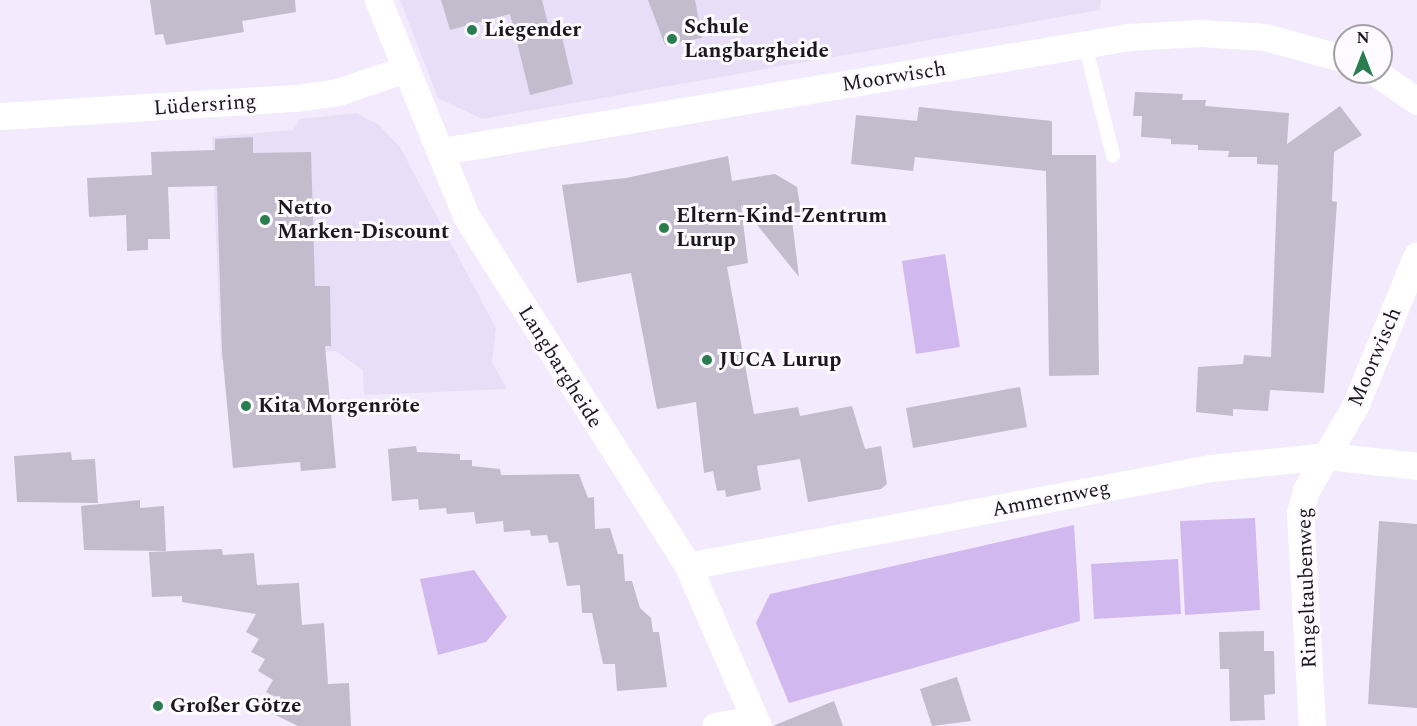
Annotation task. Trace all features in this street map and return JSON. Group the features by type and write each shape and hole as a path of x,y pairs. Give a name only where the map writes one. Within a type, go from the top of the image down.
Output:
{"street":[{"name":"Langbargheide","path":"378,0 472,226 688,566 756,722"},
{"name":"Moorwisch","path":"442,151 1085,45 1200,33 1265,37 1333,56"},
{"name":"Lüdersring","path":"0,116 296,98 338,92 405,69"},
{"path":"1392,84 1417,101"},
{"name":"Moorwisch","path":"1328,456 1355,406 1417,255"},
{"name":"Ammernweg","path":"688,566 1210,468 1328,456 1417,466"},
{"name":"Ringeltaubenweg","path":"1312,726 1300,513 1306,489 1328,456"},
{"path":"715,726 756,722"}],"lane":[{"path":"1085,45 1113,156"}],"shaded area":[{"name":"Schule Langbargheide","path":"400,0 1101,0 1100,10 482,119 438,98"},
{"path":"357,113 379,125 400,147 496,328 492,362 507,389 364,395 363,370 336,351 221,360 212,137 293,130 300,119"},
{"path":"945,254 960,347 916,354 902,261"},
{"path":"1255,518 1260,610 1185,615 1180,521"},
{"path":"1074,525 1080,621 789,703 756,623 770,594"},
{"path":"1178,559 1181,614 1094,619 1091,564"},
{"path":"474,570 507,617 486,642 438,655 420,579"}],"building":[{"path":"150,0 295,0 296,12 242,21 244,32 166,45 163,34 155,35"},
{"path":"441,0 542,0 552,40 562,37 573,84 530,95 510,14 450,30"},
{"path":"648,0 695,0 702,38 665,45"},
{"path":"1135,92 1183,94 1182,100 1206,100 1205,106 1289,113 1287,144 1340,106 1362,135 1334,152 1332,201 1337,202 1324,393 1270,390 1268,411 1233,409 1233,416 1196,412 1198,367 1243,364 1244,355 1271,357 1278,165 1257,164 1257,157 1228,157 1229,151 1198,150 1198,145 1171,144 1171,139 1141,137 1142,116 1133,116"},
{"path":"919,107 1052,121 1052,155 1096,155 1099,375 1049,376 1046,171 915,157 913,171 851,164 856,115 917,121"},
{"path":"253,137 253,153 311,152 315,286 330,286 331,346 325,346 336,468 301,471 300,462 233,468 222,351 217,186 168,187 170,239 148,239 148,250 127,251 126,215 89,217 87,178 152,175 151,152 215,150 215,139"},
{"path":"728,156 732,181 775,174 797,187 801,211 792,220 799,277 741,205 748,263 727,267 754,414 798,407 800,416 852,406 865,449 881,446 887,484 881,489 808,502 800,459 757,466 761,490 726,497 725,490 717,491 713,471 704,473 696,402 657,409 631,273 577,283 562,185 626,178"},
{"path":"1020,387 1027,427 913,448 906,408"},
{"path":"416,446 417,452 460,454 460,460 472,460 472,466 500,469 501,475 579,474 588,498 594,497 595,529 610,528 618,554 623,554 625,581 632,581 640,608 651,618 653,632 659,632 667,687 617,691 615,664 603,664 592,613 582,613 580,585 567,586 558,542 549,543 547,535 531,536 530,530 504,532 503,521 476,524 474,512 447,514 446,508 419,510 418,499 392,501 388,449"},
{"path":"71,452 72,460 95,459 98,503 17,502 14,456"},
{"path":"140,500 140,508 164,506 166,551 84,550 81,506"},
{"path":"1379,521 1417,524 1417,708 1368,704"},
{"path":"222,549 223,555 254,553 257,585 299,583 302,625 324,623 328,684 349,683 351,726 298,726 271,713 279,699 266,692 273,680 258,671 265,659 251,652 259,639 246,632 256,614 182,602 182,596 152,597 149,552"},
{"path":"1264,631 1264,651 1274,651 1275,694 1264,695 1265,720 1230,721 1229,669 1220,669 1219,632"},
{"path":"957,677 971,721 932,726 920,689"},
{"path":"834,701 843,726 775,726 775,725"}],"place":[{"name":"Liegender","path":"472,30"},
{"name":"Schule Langbargheide","path":"672,39"},
{"name":"Netto Marken-Discount","path":"265,220"},
{"name":"Eltern-Kind-Zentrum Lurup","path":"664,228"},
{"name":"JUCA Lurup","path":"707,360"},
{"name":"Kita Morgenröte","path":"246,406"},
{"name":"Großer Götze","path":"158,706"}]}
